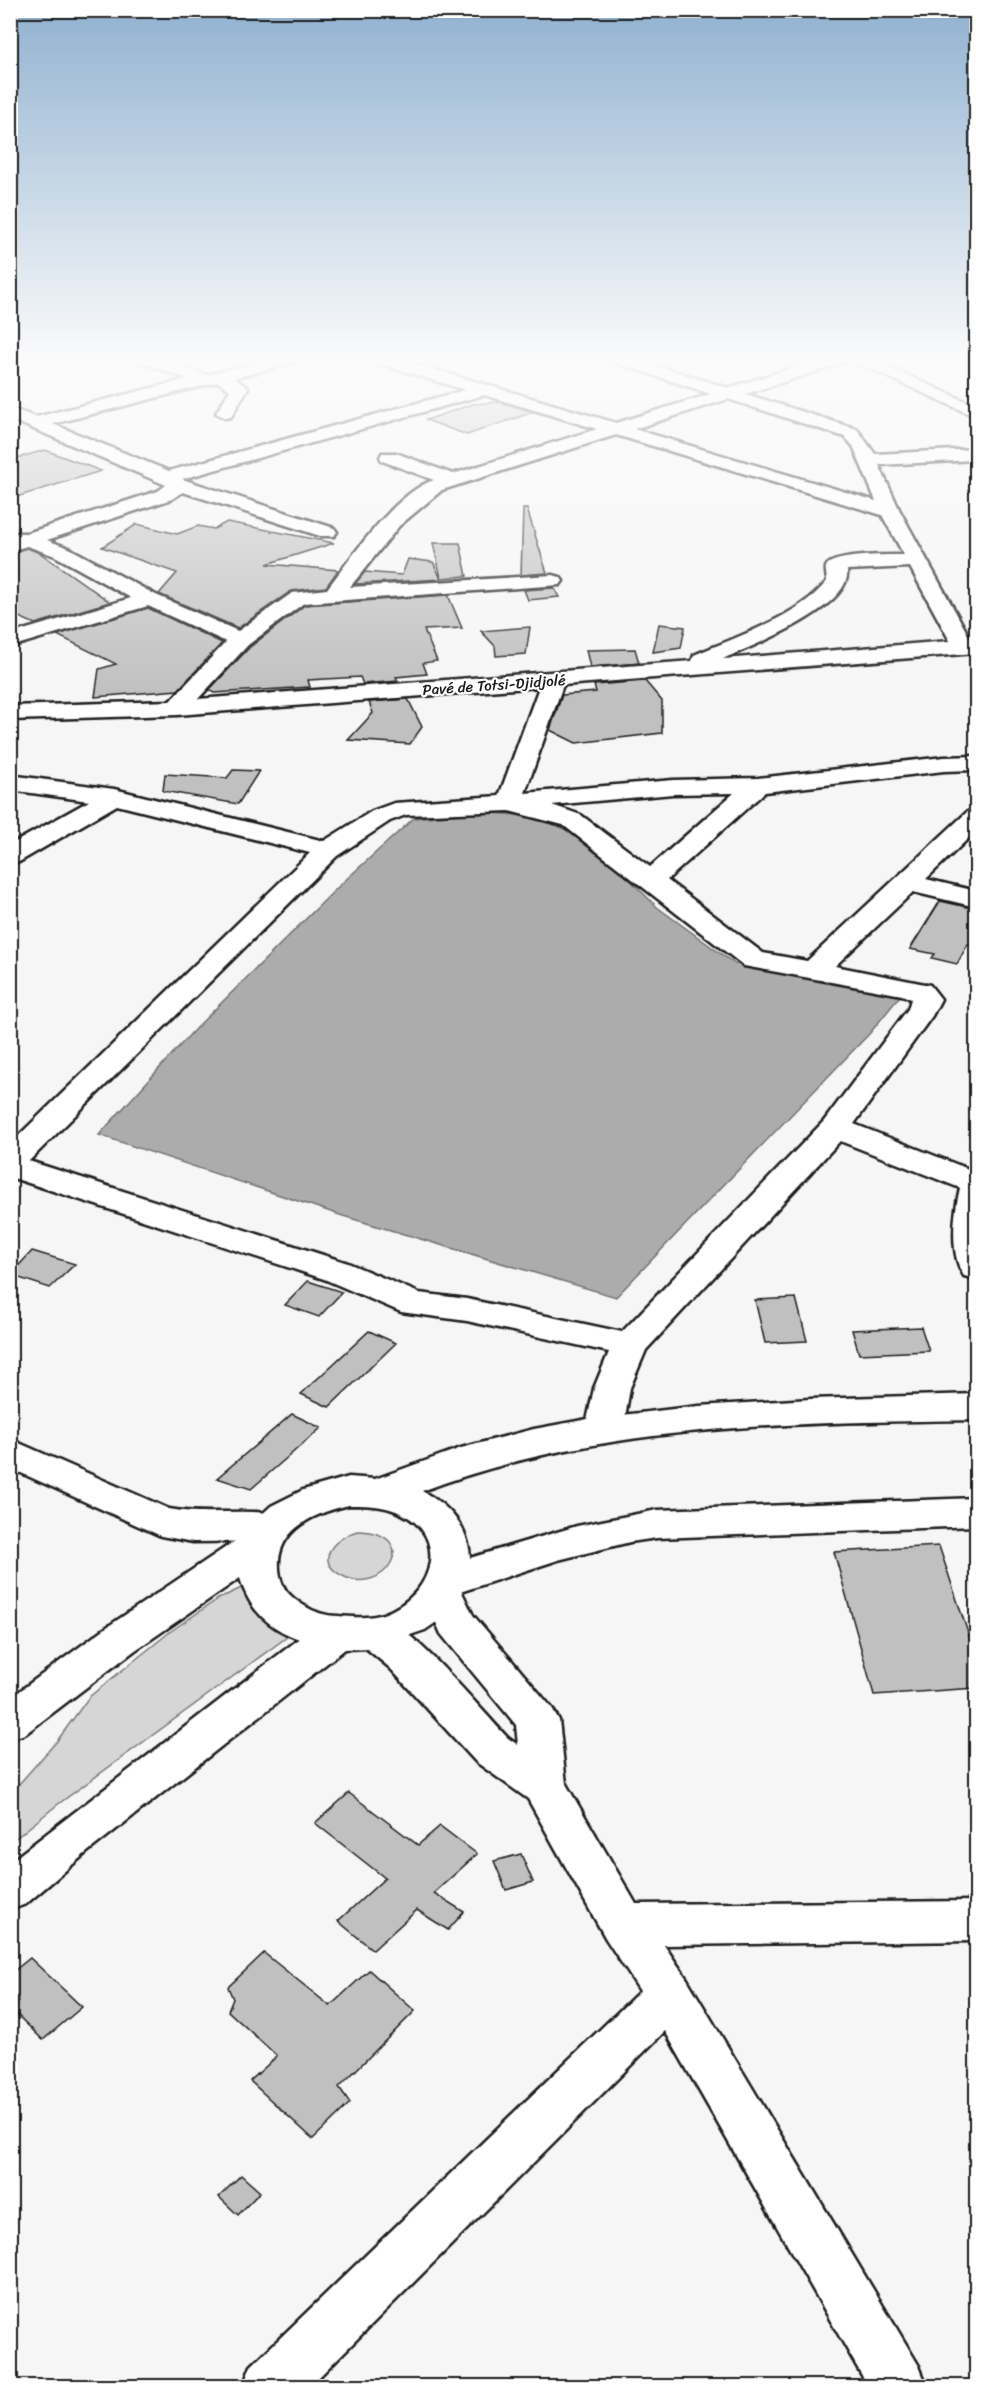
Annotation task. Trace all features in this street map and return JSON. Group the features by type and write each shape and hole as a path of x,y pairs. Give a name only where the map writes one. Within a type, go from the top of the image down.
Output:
{"street":[{"path":"143,469 172,481 327,532"},
{"path":"172,481 213,469"},
{"path":"419,469 453,481"},
{"path":"334,594 393,518 412,500 435,486 490,469"},
{"path":"750,469 890,511"},
{"path":"873,469 890,511 970,647"},
{"path":"16,539 165,495 175,490 172,481"},
{"path":"16,539 62,552 150,599 240,640"},
{"path":"678,670 758,635 800,613 830,590 837,580 836,567 842,564 917,560"},
{"path":"177,708 240,640 299,597 553,581"},
{"path":"10,640 150,599"},
{"path":"10,628 36,633"},
{"name":"Pavé de Totsi-Djidjolé","path":"10,713 177,708 970,647"},
{"path":"509,803 553,680"},
{"path":"630,1345 467,1310 413,1304 336,1271 10,1164 327,850 381,816 403,808 509,803 599,792 674,787 758,785 944,764 976,763"},
{"path":"10,782 114,797 327,850"},
{"path":"651,880 758,785"},
{"path":"10,856 114,797"},
{"path":"509,803 539,809 572,820 754,960 906,987 920,991 926,999 922,1010 835,1128 630,1345 612,1388 604,1430"},
{"path":"812,972 976,817"},
{"path":"906,882 976,899"},
{"path":"835,1128 976,1183"},
{"path":"976,1188 971,1206 976,1268"},
{"path":"379,1492 467,1458 534,1442 604,1430 716,1418 976,1407"},
{"path":"17,1461 161,1522 193,1528 268,1534"},
{"path":"10,1722 119,1640 268,1534 293,1509 319,1497 349,1491 379,1492 407,1500 431,1515 446,1534 452,1557 445,1586 425,1609 410,1618 357,1632 70,1840 10,1890"},
{"path":"445,1586 582,1537 618,1529 657,1524 976,1512"},
{"path":"268,1534 257,1564 262,1587 276,1608 299,1623 357,1632 405,1657 492,1750 544,1786"},
{"path":"445,1586 456,1623 537,1720 544,1786 623,1925 670,1994 899,2386"},
{"path":"623,1925 976,1921"},
{"path":"271,2386 670,1994"}],"shaded area":[{"path":"483,812 541,817 580,837 613,863 657,907 735,964 883,988 900,996 870,1033 616,1297 343,1216 99,1135 194,1030 341,884 414,818"},
{"path":"357,1531 378,1534 390,1542 394,1552 391,1563 383,1572 371,1579 357,1580 341,1575 328,1562 328,1556 336,1543"},
{"path":"252,1583 298,1629 57,1805 11,1842 11,1793 57,1741 89,1697 171,1631 218,1599"}],"building":[{"path":"10,469 95,469 101,471 10,499"},
{"path":"523,509 527,509 547,573 521,575"},
{"path":"227,522 334,543 267,564 338,570 326,587 291,591 238,628 159,594 177,573 102,547 137,524 177,534 198,526 214,529"},
{"path":"433,543 460,543 467,576 441,578"},
{"path":"27,548 40,553 110,602 35,624 10,613 10,553"},
{"path":"408,559 433,562 441,579 355,584 365,572 402,575"},
{"path":"554,588 559,597 528,600 524,590"},
{"path":"448,595 462,628 424,630 437,661 423,663 427,674 396,677 398,681 363,684 360,677 308,680 310,687 214,693 209,690 250,647 305,605"},
{"path":"148,608 222,643 178,690 95,697 99,669 116,664 57,635"},
{"path":"659,624 685,627 681,648 653,652"},
{"path":"530,627 526,654 496,656 495,646 481,631"},
{"path":"635,649 639,663 590,667 586,650"},
{"path":"645,681 662,701 662,733 576,743 550,730 562,695 596,692 594,685"},
{"path":"408,699 422,727 410,744 348,740 373,713 369,702"},
{"path":"233,770 259,771 238,804 163,791 165,774 227,778"},
{"path":"940,901 976,909 976,946 968,944 957,964 932,958 935,954 910,949"},
{"path":"32,1251 75,1264 50,1288 10,1275"},
{"path":"308,1281 342,1292 319,1317 285,1305"},
{"path":"796,1298 807,1341 765,1343 755,1300"},
{"path":"921,1327 929,1351 859,1354 852,1330"},
{"path":"369,1331 396,1343 329,1407 301,1394"},
{"path":"292,1414 321,1428 251,1489 217,1478"},
{"path":"939,1546 976,1657 976,1688 874,1695 834,1552"},
{"path":"349,1793 418,1845 440,1826 477,1854 434,1893 464,1912 448,1930 417,1910 373,1950 338,1921 385,1878 315,1823"},
{"path":"521,1854 533,1882 506,1890 494,1861"},
{"path":"264,1953 330,2006 369,1970 415,2011 339,2087 350,2103 313,2139 250,2081 277,2056 228,2011 233,1999 228,1987"},
{"path":"30,1958 82,2007 43,2040 10,2008 10,1974"},
{"path":"241,2175 260,2192 238,2215 219,2197"}]}
